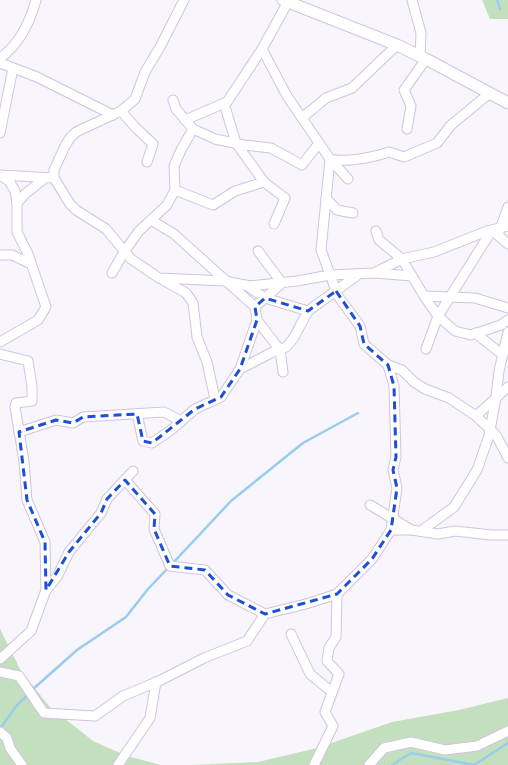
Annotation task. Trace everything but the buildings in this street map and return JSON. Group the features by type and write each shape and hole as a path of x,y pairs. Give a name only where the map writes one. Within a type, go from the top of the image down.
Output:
{"street":[{"path":"0,58 21,36 30,21 36,0"},
{"path":"17,203 25,194 50,178 65,146 76,132 117,113 130,104 138,94 146,72 184,0"},
{"path":"407,129 411,106 404,90 423,57 421,33 412,0"},
{"path":"185,120 227,102 262,49 287,1 397,45 423,57 508,103"},
{"path":"302,118 326,98 352,88 397,45"},
{"path":"262,49 287,96 330,160 348,179"},
{"path":"0,63 37,77 117,113 154,144 147,162"},
{"path":"0,133 13,68"},
{"path":"330,160 339,162 377,156 389,152 404,157 437,143 451,125 490,93"},
{"path":"173,100 176,109 193,129 215,138 236,143 271,148 302,165 319,143"},
{"path":"224,103 236,143 264,182 285,198 274,224"},
{"path":"112,273 138,232 167,205 175,190 174,166 193,129"},
{"path":"330,160 321,250 338,296 360,326 364,344 388,365 402,370 414,382 425,389 449,398 476,416 490,431 496,435 508,458"},
{"path":"1,173 50,178 70,204 76,210 106,229 131,260 159,278 186,292 193,303 197,337 207,362 215,400"},
{"path":"0,342 38,320 46,307 28,254 17,232 17,203 15,191 9,181 1,173"},
{"path":"175,190 213,205 234,191 264,182"},
{"path":"326,198 337,210 353,213"},
{"path":"426,349 438,316 450,297 500,230 508,207"},
{"path":"137,414 143,441 152,443 171,430 195,409 221,396 240,369 257,320 255,307 174,234 151,220"},
{"path":"500,230 508,244"},
{"path":"374,273 402,259 434,252 500,230"},
{"path":"376,231 379,240 402,259 438,316 455,331 472,335 501,325 508,320"},
{"path":"258,251 282,282"},
{"path":"0,255 12,255 31,264"},
{"path":"159,278 225,281 246,285 282,282 330,275 374,273 412,276"},
{"path":"240,369 286,347 293,339 308,311 359,274"},
{"path":"255,307 282,282"},
{"path":"246,285 266,298 308,311"},
{"path":"424,296 475,298 508,308"},
{"path":"257,320 280,350 283,372"},
{"path":"421,531 454,507 477,470 490,431 499,371 508,332"},
{"path":"475,334 503,355"},
{"path":"0,354 28,361 32,387 32,401 16,403 24,461 27,500 45,542 46,590"},
{"path":"125,480 154,514 154,529 170,566 205,570 228,595 265,614 306,604 337,594 372,559 391,530 396,488 393,470 396,457 396,442 394,386 388,365"},
{"path":"476,416 508,387"},
{"path":"19,432 56,420 73,423 83,417 164,412 181,421"},
{"path":"0,660 31,631 46,590 56,577 70,552 101,513 107,499 133,471"},
{"path":"370,505 392,520 411,530"},
{"path":"391,530 411,530 438,534 455,531 490,535 508,535"},
{"path":"314,765 333,726 325,712 339,674 327,661 329,648 336,637 337,594"},
{"path":"0,672 19,676 44,713 95,716 123,696 156,682 204,658 247,641 265,614"},
{"path":"291,634 310,674 332,692"},
{"path":"118,765 150,718 156,682"},
{"path":"369,765 384,748 411,742 444,750 464,748 477,746 508,731"},
{"path":"0,732 7,738 10,748 22,765"}],"highlighted area":[{"path":"336,291 360,326 364,344 388,365 394,386 396,457 393,470 397,488 391,530 372,559 337,594 265,614 228,595 205,570 170,566 154,529 155,514 125,480 107,499 101,513 69,552 46,590 45,542 27,500 19,432 56,420 73,423 83,417 137,414 143,441 152,443 195,409 221,397 240,369 257,320 255,307 265,298 308,311"}],"green space":[{"path":"482,0 508,0 508,19 490,19"},
{"path":"0,629 21,671 49,706 93,741 127,756 161,765 0,765"},
{"path":"508,698 508,765 191,765 258,762 317,748 392,722 459,710"}],"waterway":[{"path":"497,0 500,9"},
{"path":"172,564 231,501 303,443 358,413"},
{"path":"32,690 77,650 126,617 148,589 169,567"},
{"path":"0,729 17,705 29,694"},
{"path":"392,765 411,753 474,765 508,743"}]}
